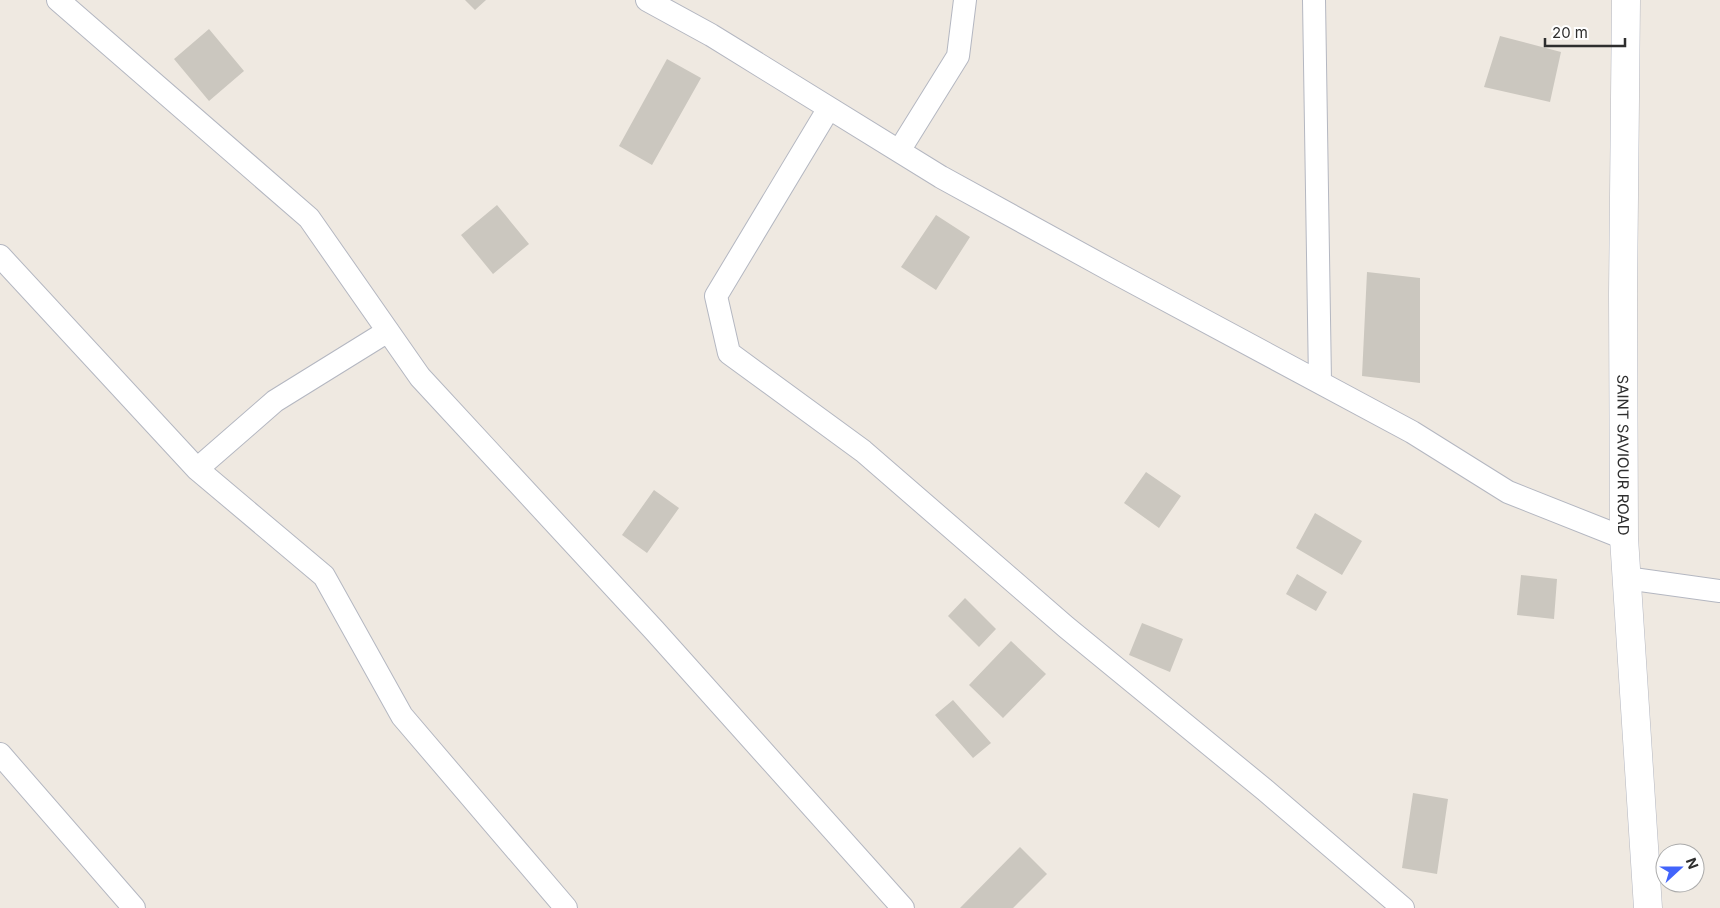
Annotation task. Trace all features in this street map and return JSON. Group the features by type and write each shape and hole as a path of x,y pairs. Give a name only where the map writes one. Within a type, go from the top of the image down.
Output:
{"street":[{"path":"58,0 309,218 420,377 654,630 903,908"},
{"path":"647,0 711,35 941,177 1412,432 1508,492 1624,538"},
{"path":"899,151 958,56 965,0"},
{"path":"1314,0 1320,382"},
{"name":"SAINT SAVIOUR ROAD","path":"1626,0 1622,294 1624,538 1648,908"},
{"path":"829,108 716,296 729,354 863,451 1066,626 1258,784 1403,908"},
{"path":"0,256 197,469 324,576 402,716 566,908"},
{"path":"197,469 275,401 388,331"},
{"path":"1626,578 1720,591"},
{"path":"0,754 134,908"}],"building":[{"path":"465,0 486,0 475,10"},
{"path":"209,29 244,71 209,101 174,59"},
{"path":"1500,36 1561,52 1550,102 1484,87"},
{"path":"667,59 701,78 652,165 619,146"},
{"path":"497,205 529,244 493,274 461,235"},
{"path":"936,215 970,237 936,290 901,267"},
{"path":"1367,272 1420,278 1420,383 1362,376"},
{"path":"1146,472 1181,496 1159,528 1124,503"},
{"path":"654,490 679,508 647,553 622,535"},
{"path":"1315,513 1362,541 1342,575 1296,548"},
{"path":"1297,574 1327,592 1316,611 1286,594"},
{"path":"1521,575 1557,579 1554,619 1517,615"},
{"path":"965,598 996,629 979,647 948,616"},
{"path":"1142,623 1183,639 1170,672 1129,655"},
{"path":"1011,641 1046,674 1003,718 969,685"},
{"path":"953,700 991,743 973,758 935,715"},
{"path":"1413,793 1448,799 1437,874 1402,868"},
{"path":"1020,847 1047,874 1013,908 960,908"}]}
